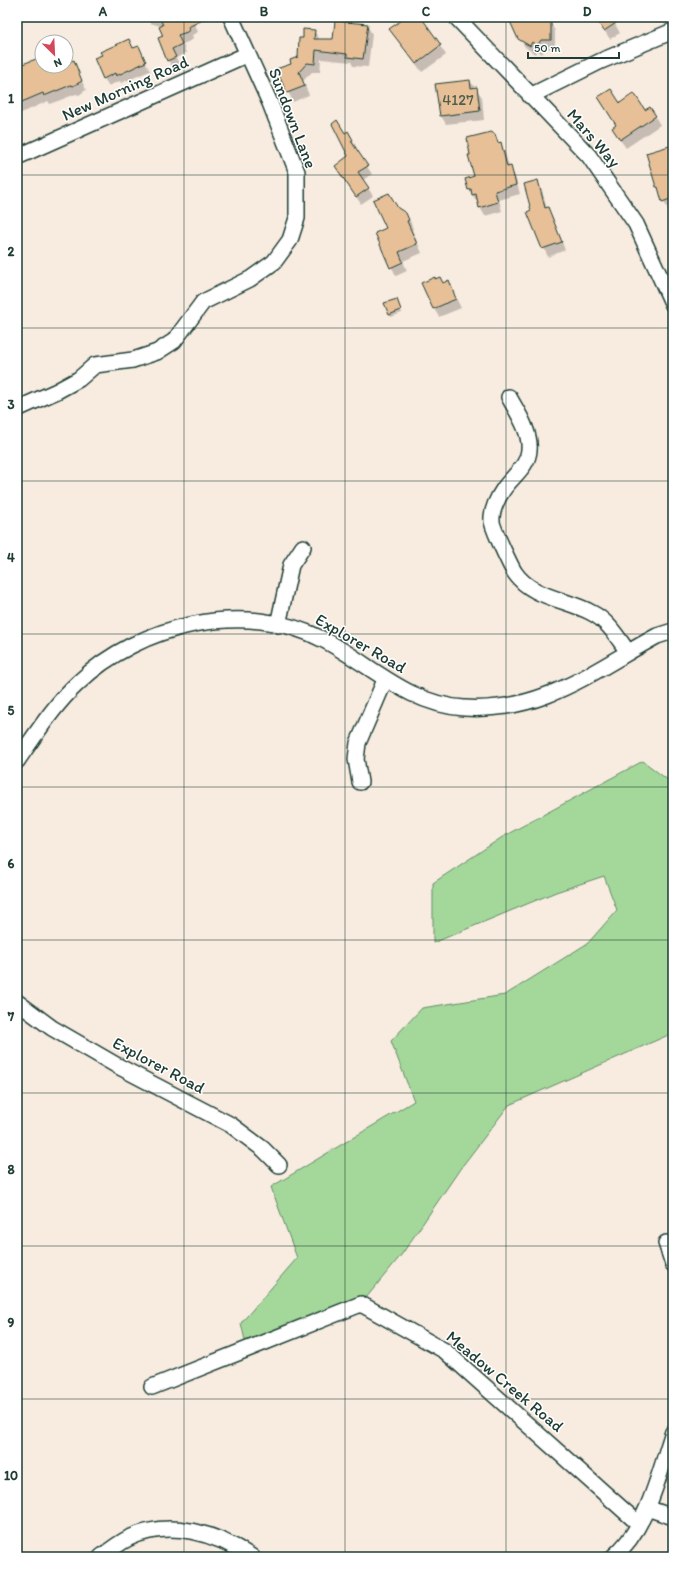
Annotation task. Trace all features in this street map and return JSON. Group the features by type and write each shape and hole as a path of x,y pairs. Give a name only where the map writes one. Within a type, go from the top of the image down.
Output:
{"street":[{"name":"Sundown Lane","path":"17,409 57,391 79,379 95,365 133,360 156,352 174,341 203,302 250,279 274,262 290,240 297,218 297,172 270,103 231,17"},
{"name":"Mars Way","path":"456,17 589,156 636,224 673,305"},
{"path":"530,96 601,61 673,31"},
{"name":"New Morning Road","path":"17,157 248,54"},
{"path":"509,397 527,433 530,449 523,466 504,489 494,509 492,521 514,572 526,586 591,612 607,623 628,652"},
{"path":"278,625 291,565 303,547"},
{"name":"Explorer Road","path":"17,761 65,695 92,670 124,648 160,632 199,623 238,620 278,625 306,632 324,640 385,680 427,701 463,708 501,707 519,704 554,693 571,686 657,636 673,631"},
{"path":"360,782 356,759 358,743 385,680"},
{"name":"Explorer Road","path":"17,1002 52,1028 116,1065 231,1125 263,1149 279,1165"},
{"path":"666,1243 673,1264"},
{"name":"Meadow Creek Road","path":"152,1387 361,1304 445,1351 640,1524"},
{"path":"613,1557 630,1541 640,1524 673,1432"},
{"path":"647,1508 673,1517"},
{"path":"101,1557 130,1538 153,1531 179,1530 198,1532 217,1538 252,1557"}],"green space":[{"path":"643,761 673,784 673,1033 509,1105 460,1169 402,1254 361,1304 247,1349 241,1323 297,1258 271,1187 414,1101 391,1041 422,1008 505,995 588,943 617,910 604,876 556,892 433,943 433,883 504,836"}],"building":[{"path":"159,17 209,17 188,27 189,30 187,32 178,35 182,44 172,49 176,57 167,61 158,38 163,36 159,27 163,25"},
{"path":"406,17 421,17 441,45 416,64 389,29"},
{"path":"508,17 539,17 541,21 551,21 551,40 541,40 537,46 532,42 530,46 518,39"},
{"path":"595,17 612,17 616,23 604,31"},
{"path":"335,21 368,24 363,59 347,57 347,54 316,50 315,64 307,63 299,72 305,86 287,93 276,69 291,64 290,60 298,57 299,38 303,38 303,29 315,30 314,39 333,39"},
{"path":"129,39 133,48 139,46 146,62 116,76 115,73 103,79 94,58 102,55 100,52"},
{"path":"34,60 34,74 74,74 74,60 82,81 73,86 71,85 44,96 43,93 17,104 17,66"},
{"path":"470,80 471,88 477,87 480,111 440,116 435,84"},
{"path":"611,89 620,103 634,93 645,110 650,107 656,116 620,140 612,128 616,125 598,97"},
{"path":"337,120 345,133 348,131 353,140 351,141 368,166 358,172 369,188 356,197 335,166 348,156 332,124"},
{"path":"491,132 495,134 498,143 501,142 507,167 511,166 516,185 495,191 498,202 479,208 476,194 472,195 471,189 468,190 465,179 474,176 468,155 470,155 467,138"},
{"path":"673,145 673,198 662,202 646,153"},
{"path":"538,180 545,208 548,207 562,242 542,249 527,212 531,210 524,184"},
{"path":"389,193 398,208 406,213 409,220 407,221 417,244 399,252 403,262 390,268 375,233 386,228 373,200"},
{"path":"435,277 435,279 440,277 443,283 449,280 456,299 433,309 421,283"},
{"path":"397,299 401,310 389,315 384,303"}]}
